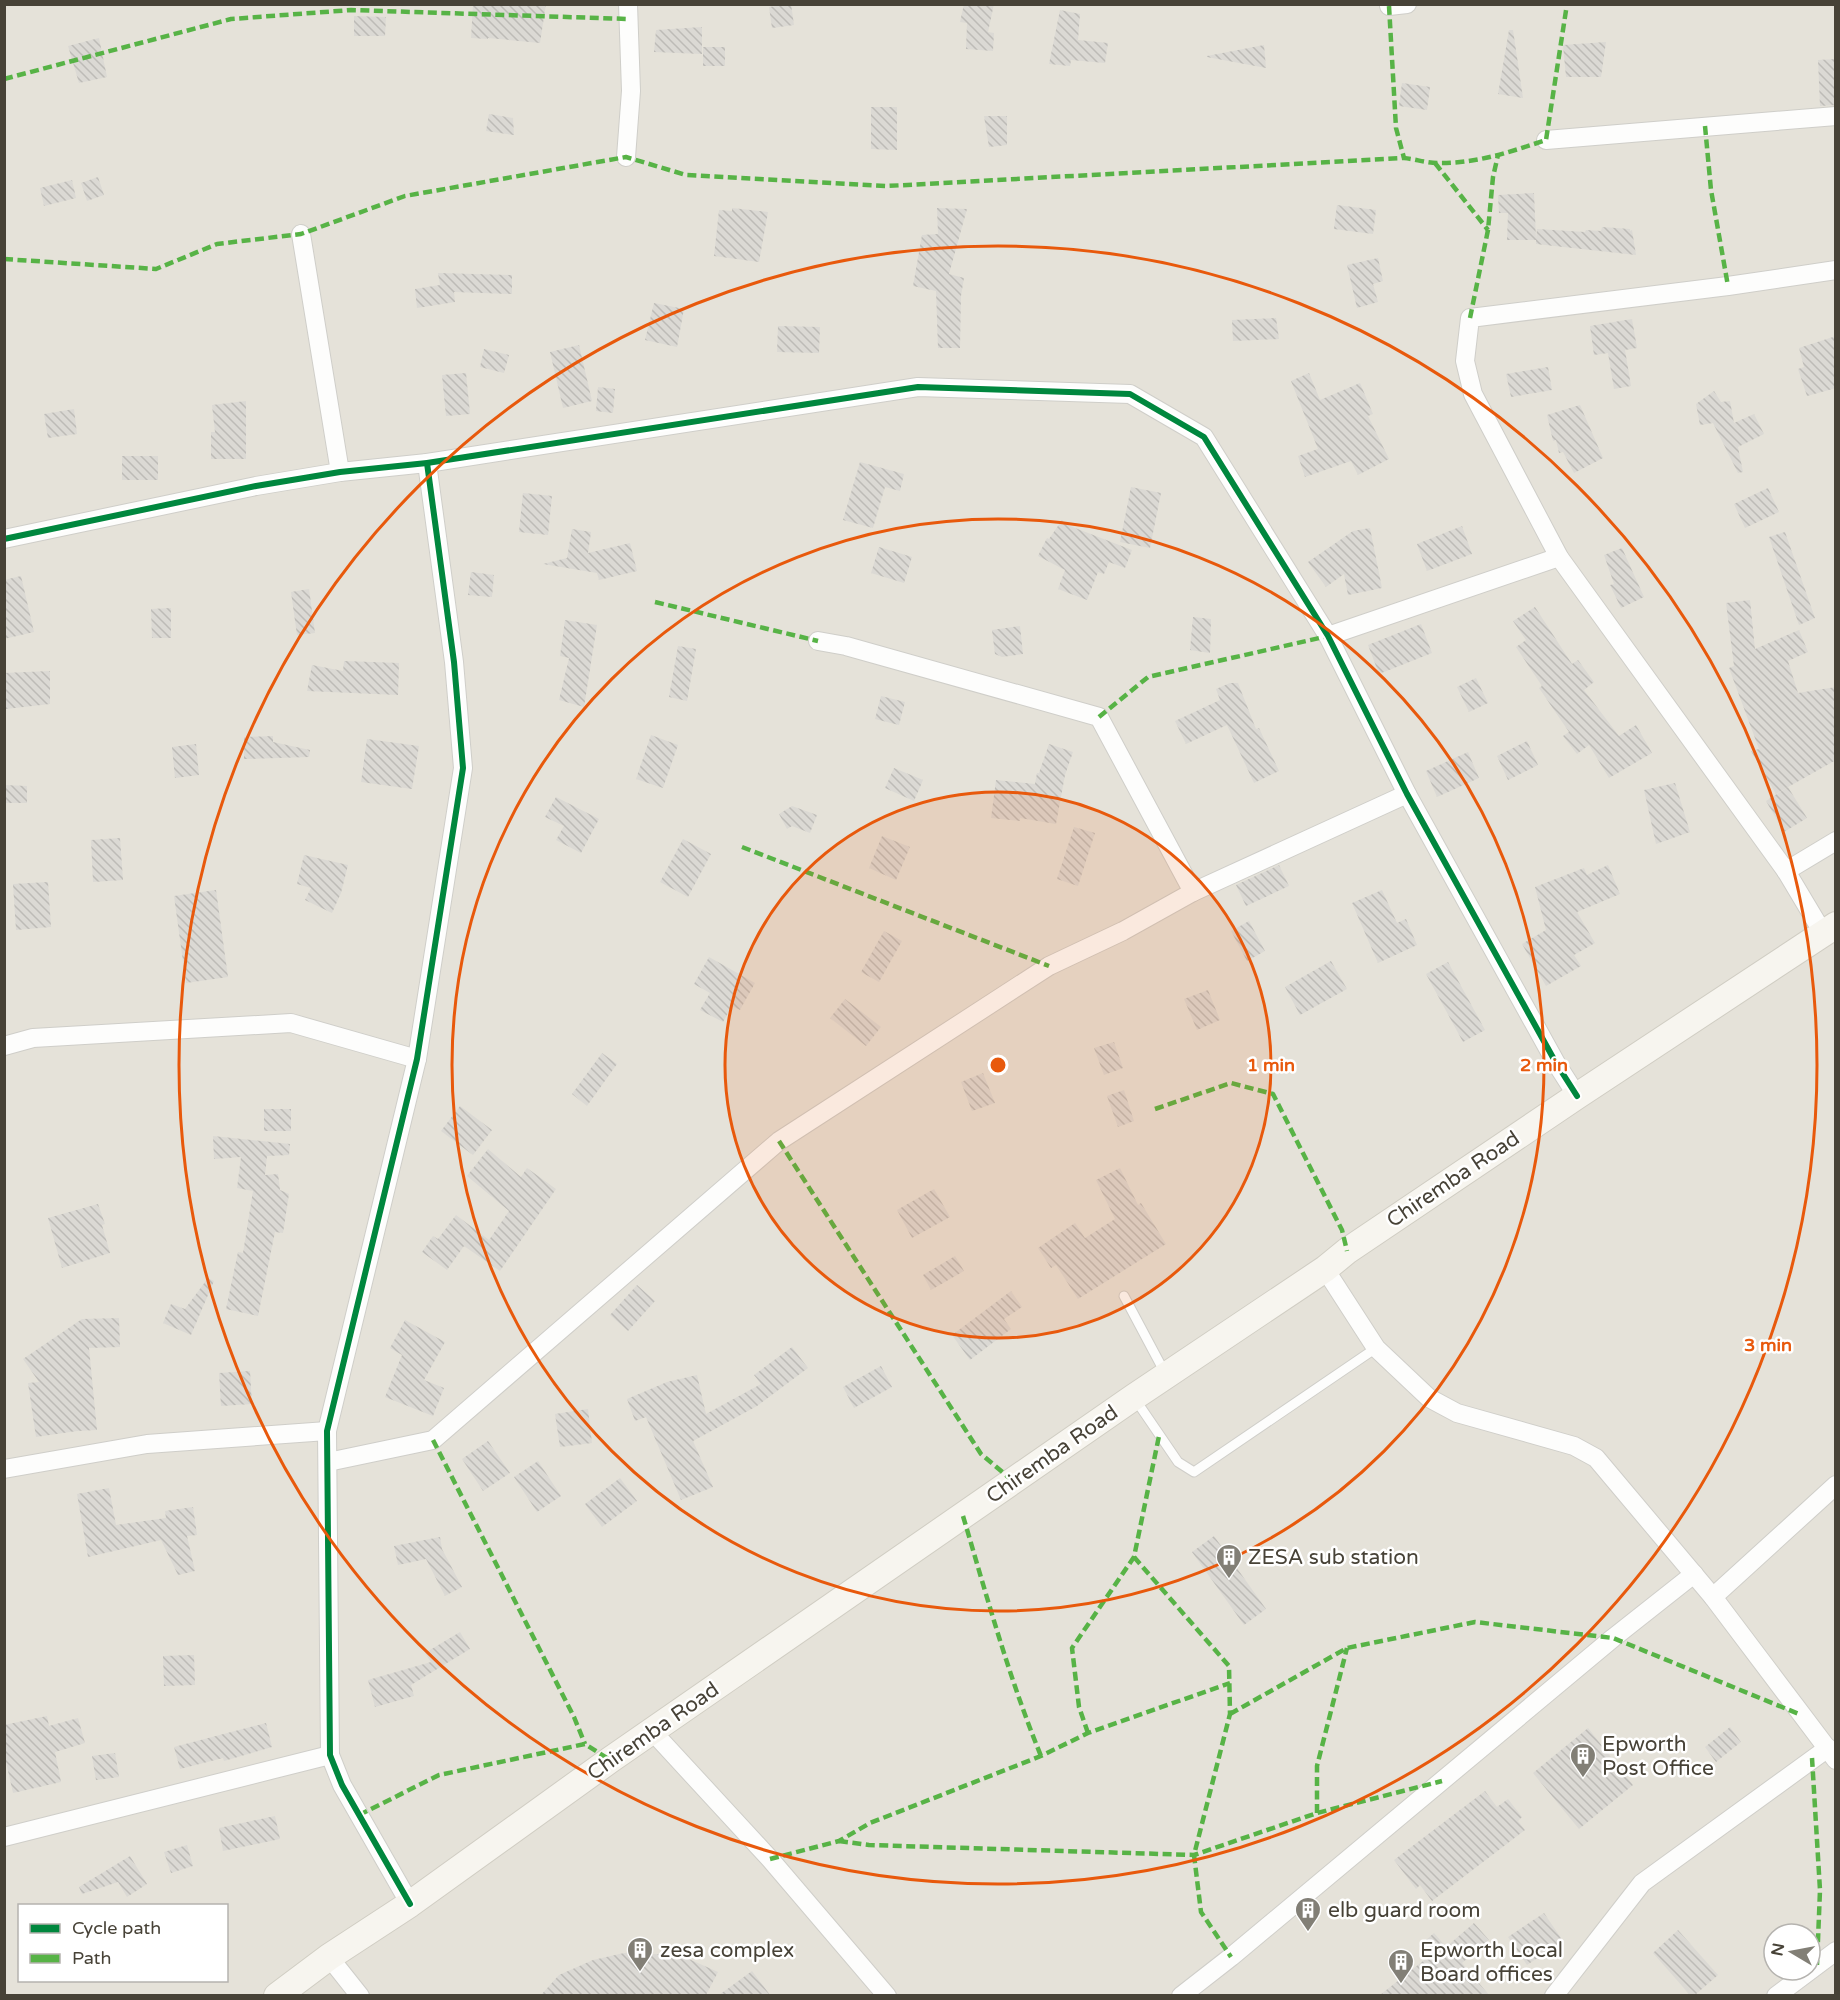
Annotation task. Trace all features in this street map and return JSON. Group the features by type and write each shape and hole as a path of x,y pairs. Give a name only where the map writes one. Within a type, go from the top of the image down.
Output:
{"main road":[{"name":"Chiremba Road","path":"278,1995 652,1731 1166,1375 1577,1096 1829,929"}],"street":[{"path":"626,157 631,91 628,4"},
{"path":"1546,140 1836,116"},
{"path":"301,234 340,472"},
{"path":"1829,929 1559,556 1473,394 1465,361 1470,318 1728,286 1836,270"},
{"path":"4,539 256,486 340,472 427,463 918,387 1130,394 1204,437 1328,636 1407,794 1556,1063 1577,1096"},
{"path":"410,1904 348,1795 330,1755 327,1431 417,1059 463,768 454,662 427,463"},
{"path":"1328,636 1559,556"},
{"path":"818,641 846,646 1099,717 1193,892"},
{"path":"328,1462 433,1440 779,1141 1049,966 1123,930 1193,892 1407,794"},
{"path":"1786,871 1836,841"},
{"path":"4,1046 33,1038 291,1023 417,1059"},
{"path":"1325,1269 1376,1348 1429,1398 1457,1413 1574,1446 1596,1458 1713,1597 1799,1714 1832,1754 1642,1883 1554,1995"},
{"path":"4,1468 147,1444 327,1431"},
{"path":"1713,1597 1836,1485"},
{"path":"1181,1995 1231,1957 1613,1638 1694,1574"},
{"path":"652,1731 770,1859 887,1995"},
{"path":"4,1837 330,1755"},
{"path":"1776,1995 1836,1951"},
{"path":"329,1957 360,1995"}],"lane":[{"path":"1124,1296 1166,1375"},
{"path":"1134,1397 1178,1462 1194,1472 1376,1348"}],"shaded area":[{"path":"5,5 1835,5 1835,1995 5,1996"}],"building":[{"path":"473,4 546,4 540,43 471,38"},
{"path":"791,4 794,25 772,28 769,7"},
{"path":"964,4 994,4 988,32 994,33 993,51 966,49 967,23 960,22"},
{"path":"1060,10 1080,14 1078,40 1108,43 1105,63 1071,60 1070,66 1049,64"},
{"path":"354,16 386,17 385,36 354,36"},
{"path":"702,27 702,54 654,52 656,30"},
{"path":"1509,30 1513,30 1523,98 1498,94"},
{"path":"99,38 107,77 79,83 68,46"},
{"path":"1606,42 1601,77 1566,77 1563,45"},
{"path":"1264,45 1266,68 1207,57 1207,56"},
{"path":"703,47 725,47 725,66 703,66"},
{"path":"1836,59 1836,105 1820,106 1818,60"},
{"path":"1402,83 1430,87 1427,110 1399,106"},
{"path":"871,107 897,107 897,150 871,149"},
{"path":"489,114 513,118 514,135 486,131"},
{"path":"984,116 1007,116 1007,145 989,147"},
{"path":"98,177 104,195 87,201 81,183"},
{"path":"72,180 76,198 44,206 40,188"},
{"path":"1534,193 1536,239 1537,229 1585,232 1586,230 1601,231 1602,227 1630,229 1636,255 1536,244 1536,240 1507,240 1508,213 1499,213 1498,195"},
{"path":"1337,205 1376,210 1373,234 1334,229"},
{"path":"732,208 768,212 759,262 714,256 719,210 732,211"},
{"path":"937,208 967,209 949,274 964,278 961,296 960,348 938,348 936,291 913,286 922,235 938,234"},
{"path":"1378,258 1383,281 1373,284 1378,302 1357,308 1347,265"},
{"path":"438,273 512,275 512,294 454,292 455,302 417,308 415,289 440,285"},
{"path":"654,303 684,309 677,347 645,340"},
{"path":"1276,318 1279,339 1233,341 1232,320"},
{"path":"1632,319 1637,348 1625,350 1631,386 1614,389 1608,353 1594,355 1590,326"},
{"path":"778,326 820,327 819,353 777,352"},
{"path":"1836,336 1836,388 1807,396 1798,369 1804,367 1799,348"},
{"path":"579,345 592,401 563,408 550,352"},
{"path":"484,349 509,355 504,373 480,367"},
{"path":"1548,367 1552,390 1511,397 1506,374"},
{"path":"466,373 470,414 446,416 442,375"},
{"path":"1309,373 1320,400 1360,383 1373,414 1368,416 1389,459 1358,475 1351,461 1305,477 1298,456 1318,449 1291,381"},
{"path":"598,387 615,389 613,413 596,411"},
{"path":"1714,391 1721,402 1730,401 1734,423 1754,414 1764,434 1738,447 1743,472 1738,473 1713,423 1700,425 1696,404"},
{"path":"246,401 246,459 211,459 211,432 215,432 212,405"},
{"path":"1580,405 1603,458 1574,473 1563,452 1559,453 1556,440 1553,441 1547,415"},
{"path":"74,409 77,434 48,438 44,414"},
{"path":"122,456 158,456 158,480 122,480"},
{"path":"860,462 904,474 900,491 885,487 873,528 843,520"},
{"path":"1131,487 1161,493 1150,548 1120,542"},
{"path":"1768,488 1779,512 1745,528 1734,504"},
{"path":"523,493 552,496 548,535 519,532"},
{"path":"1062,520 1070,526 1132,550 1125,568 1109,562 1104,574 1098,572 1087,600 1058,589 1065,570 1038,556 1047,538 1049,539"},
{"path":"1462,526 1472,554 1427,571 1417,544"},
{"path":"1370,528 1382,588 1348,595 1344,574 1326,587 1308,562 1353,531"},
{"path":"572,529 591,532 588,553 630,543 637,571 599,580 597,573 543,564 567,558"},
{"path":"1785,532 1815,618 1799,625 1769,537"},
{"path":"879,547 912,557 904,583 871,573"},
{"path":"1622,548 1644,597 1621,608 1610,585 1614,584 1604,555"},
{"path":"471,572 494,575 492,597 468,595"},
{"path":"21,576 34,632 4,639 4,580"},
{"path":"309,589 315,633 297,635 291,592"},
{"path":"1750,600 1755,649 1799,630 1808,652 1788,661 1798,693 1836,687 1836,760 1776,794 1751,751 1759,749 1729,668 1734,666 1726,603"},
{"path":"1535,607 1572,664 1578,660 1594,682 1584,690 1619,736 1636,725 1652,753 1609,778 1589,745 1577,754 1563,736 1569,732 1539,688 1542,686 1516,647 1526,640 1513,621"},
{"path":"171,608 171,638 152,638 151,609"},
{"path":"1193,617 1211,619 1210,653 1190,650"},
{"path":"565,620 597,625 584,707 559,700 569,658 560,656"},
{"path":"1421,624 1432,653 1379,674 1368,645"},
{"path":"1020,626 1023,654 1002,657 995,654 992,630"},
{"path":"678,646 696,649 687,701 669,697"},
{"path":"344,661 399,663 398,695 307,691 312,665 343,671"},
{"path":"50,671 50,704 6,709 4,673"},
{"path":"1476,678 1488,703 1469,712 1457,687"},
{"path":"1230,683 1238,683 1256,729 1259,728 1279,771 1254,783 1227,725 1186,744 1175,721 1220,700 1216,689"},
{"path":"881,696 905,702 899,725 875,719"},
{"path":"651,735 678,745 663,788 636,779"},
{"path":"273,736 273,742 310,750 309,757 244,759 244,737"},
{"path":"367,739 419,746 412,789 361,782"},
{"path":"1527,741 1538,765 1508,780 1497,756"},
{"path":"196,744 199,775 175,778 172,747"},
{"path":"1049,744 1073,752 1065,775 1056,824 1020,818 1020,821 991,818 996,780 1035,784"},
{"path":"1468,752 1479,778 1437,797 1426,771"},
{"path":"894,768 923,780 914,801 885,788"},
{"path":"1675,783 1690,832 1656,844 1644,790"},
{"path":"4,785 27,786 27,803 4,803"},
{"path":"1788,787 1807,818 1784,832 1766,801"},
{"path":"556,797 599,819 581,853 556,840 564,826 545,817"},
{"path":"792,806 817,815 810,833 792,826 787,829 779,814"},
{"path":"1074,827 1095,833 1078,886 1057,879"},
{"path":"882,836 910,847 896,880 869,868"},
{"path":"120,838 123,880 93,882 91,840"},
{"path":"683,839 711,854 688,897 660,882"},
{"path":"304,855 348,865 341,893 332,913 305,900 311,888 297,884"},
{"path":"1279,865 1289,886 1246,906 1236,885"},
{"path":"1608,865 1620,894 1577,912 1595,943 1574,955 1581,966 1546,986 1522,944 1546,930 1535,887 1584,868 1587,875"},
{"path":"48,882 51,927 16,930 13,884"},
{"path":"216,890 228,977 186,983 174,896"},
{"path":"1382,890 1397,923 1406,919 1417,945 1378,963 1352,903"},
{"path":"1249,921 1265,951 1247,961 1231,931"},
{"path":"884,931 902,941 879,982 861,972"},
{"path":"709,957 755,983 740,1010 732,1006 723,1022 700,1010 710,993 694,984"},
{"path":"1331,961 1347,989 1300,1015 1285,987"},
{"path":"1448,962 1485,1030 1463,1042 1426,974"},
{"path":"1208,990 1220,1020 1197,1030 1184,999"},
{"path":"845,999 881,1027 866,1046 830,1018"},
{"path":"1114,1042 1123,1068 1104,1075 1094,1048"},
{"path":"602,1053 617,1064 587,1106 572,1094"},
{"path":"983,1073 995,1103 972,1111 961,1082"},
{"path":"1124,1090 1134,1121 1118,1127 1107,1096"},
{"path":"460,1106 492,1130 473,1155 441,1131"},
{"path":"264,1109 291,1109 291,1131 264,1131"},
{"path":"213,1136 290,1144 289,1155 267,1156 265,1175 278,1174 280,1190 289,1194 283,1233 275,1232 258,1316 226,1309 238,1252 243,1253 253,1191 237,1188 241,1157 214,1159"},
{"path":"488,1149 521,1177 527,1168 556,1189 500,1271 464,1246 447,1270 422,1252 433,1236 438,1239 456,1215 489,1240 509,1211 467,1176"},
{"path":"1120,1168 1138,1205 1141,1203 1166,1244 1078,1299 1056,1265 1051,1268 1038,1248 1075,1223 1085,1238 1115,1219 1096,1180"},
{"path":"934,1189 950,1217 912,1238 897,1210"},
{"path":"98,1204 105,1224 102,1225 110,1253 62,1268 48,1218"},
{"path":"955,1256 964,1271 931,1290 923,1275"},
{"path":"208,1278 214,1281 191,1335 163,1323 171,1304 185,1309"},
{"path":"637,1285 655,1301 628,1331 610,1315"},
{"path":"1011,1291 1022,1307 1004,1319 1011,1329 970,1360 952,1335"},
{"path":"119,1318 120,1347 89,1348 97,1430 36,1437 28,1383 39,1382 23,1359 82,1319"},
{"path":"405,1320 445,1342 424,1380 444,1388 433,1416 385,1397 402,1355 390,1348"},
{"path":"792,1347 808,1368 757,1406 693,1441 713,1487 681,1500 646,1417 635,1421 627,1399 667,1382 697,1375 706,1414 761,1384 754,1375"},
{"path":"881,1366 892,1387 854,1408 843,1387"},
{"path":"250,1371 252,1404 221,1406 219,1373"},
{"path":"588,1409 592,1443 560,1447 555,1414"},
{"path":"488,1441 510,1473 483,1491 462,1459"},
{"path":"538,1461 561,1496 537,1512 514,1477"},
{"path":"620,1478 637,1501 602,1527 585,1504"},
{"path":"109,1488 116,1525 166,1518 165,1511 193,1507 197,1535 187,1536 195,1571 178,1575 161,1540 88,1557 77,1494"},
{"name":"ZESA sub station","path":"1214,1536 1266,1609 1244,1625 1192,1552"},
{"path":"440,1537 442,1549 462,1587 445,1596 426,1559 398,1565 394,1546"},
{"path":"460,1632 470,1649 411,1685 414,1696 375,1707 368,1680 431,1662 425,1653"},
{"path":"194,1655 195,1685 164,1686 163,1656"},
{"path":"47,1716 49,1726 78,1718 85,1743 55,1752 61,1782 13,1793 4,1753 4,1725"},
{"path":"266,1723 272,1747 224,1761 223,1758 180,1769 174,1747"},
{"path":"1730,1727 1741,1742 1716,1762 1705,1747"},
{"name":"Epworth Post Office","path":"1588,1728 1633,1785 1579,1829 1533,1773"},
{"path":"115,1753 119,1777 96,1780 92,1756"},
{"path":"1485,1791 1497,1807 1508,1799 1522,1817 1518,1821 1525,1830 1432,1901 1420,1885 1416,1889 1394,1860"},
{"path":"275,1816 280,1839 223,1851 219,1828"},
{"path":"187,1845 193,1866 171,1873 164,1852"},
{"path":"130,1856 147,1884 127,1897 118,1882 82,1894 79,1887"},
{"path":"1544,1913 1563,1941 1527,1965 1508,1937"},
{"path":"1474,1923 1489,1940 1462,1963 1489,1995 1380,1995 1428,1957 1419,1946 1434,1933 1446,1947"},
{"path":"1678,1930 1718,1975 1695,1995 1690,1995 1653,1953"},
{"name":"zesa complex","path":"624,1953 680,1955 718,1972 706,1995 541,1995 559,1975 593,1960"},
{"name":"zesa complex","path":"752,1971 770,1995 719,1995"}],"marked path":[{"path":"4,259 156,269 217,244 301,234 405,196 626,157 686,175 887,186 1404,158 1437,163 1465,162 1506,153 1546,140 1567,4"},
{"path":"1389,6 1396,128 1404,158"},
{"path":"4,79 231,19 351,10 629,19"},
{"path":"1705,126 1711,190 1728,286"},
{"path":"1470,318 1488,230 1493,177 1498,155"},
{"path":"1435,163 1488,230"},
{"path":"655,602 818,641"},
{"path":"1099,717 1148,677 1328,636"},
{"path":"742,847 1049,966"},
{"path":"1155,1109 1231,1083 1273,1094 1342,1230 1347,1251"},
{"path":"779,1141 981,1454 1013,1481"},
{"path":"1088,1733 1079,1707 1072,1648 1134,1557 1159,1436"},
{"path":"433,1440 574,1717 585,1744"},
{"path":"963,1516 1009,1667 1041,1756"},
{"path":"1134,1557 1229,1666 1230,1714 1194,1855 1201,1912 1231,1957"},
{"path":"1230,1714 1347,1648 1475,1622 1613,1638 1799,1714"},
{"path":"1317,1813 1317,1766 1347,1648"},
{"path":"770,1859 839,1841 870,1823 1041,1756 1088,1733 1230,1683"},
{"path":"359,1815 439,1775 585,1744 610,1760"},
{"path":"1812,1758 1820,1890 1819,1922"},
{"path":"839,1841 869,1845 1194,1855 1317,1813 1442,1781"}],"cycle path":[{"path":"4,539 256,486 340,472 427,463 918,387 1130,394 1204,437 1328,636 1407,794 1556,1063 1577,1096"},
{"path":"410,1904 342,1785 330,1755 327,1431 417,1059 463,768 454,662 427,463"}],"place":[{"name":"ZESA sub station","path":"1229,1580"},
{"name":"Epworth Post Office","path":"1583,1779"},
{"name":"elb guard room","path":"1308,1933"},
{"name":"zesa complex","path":"640,1973"},
{"name":"Epworth Local Board offices","path":"1401,1985"}]}
